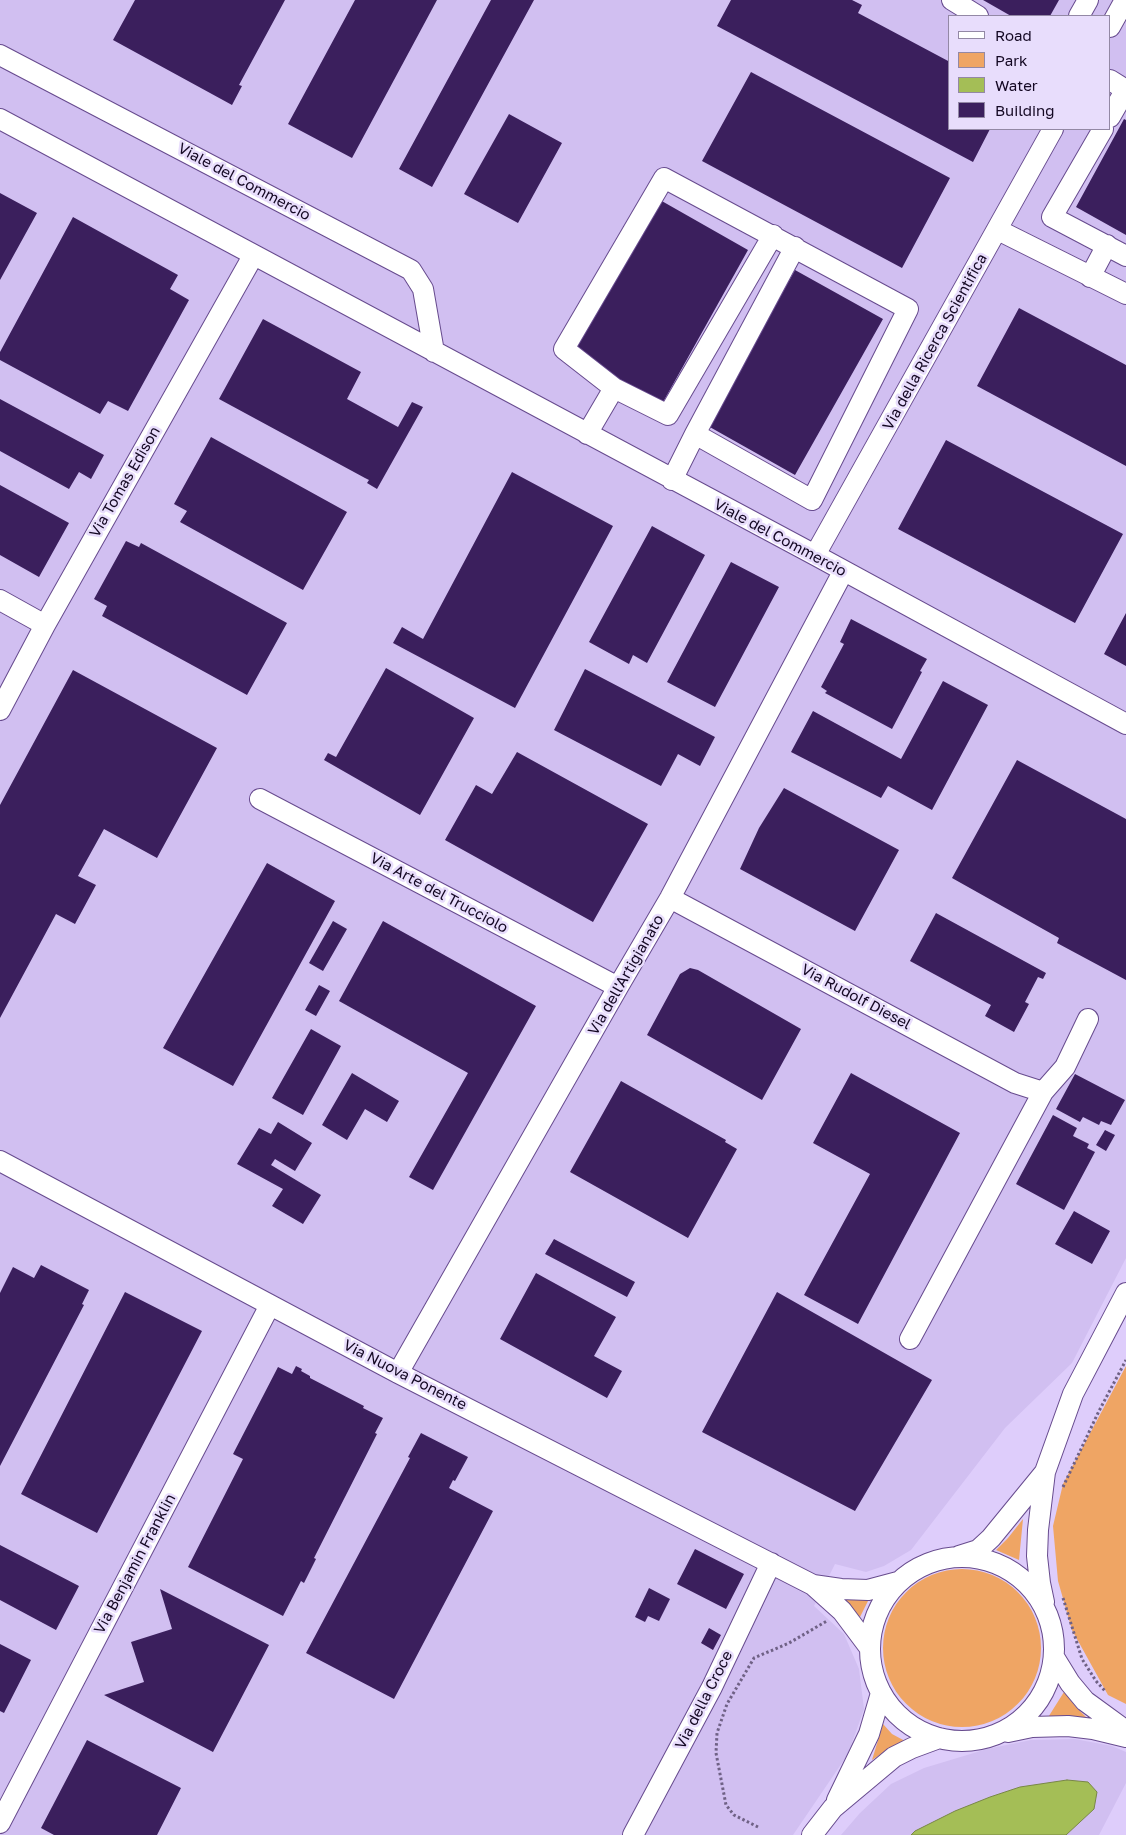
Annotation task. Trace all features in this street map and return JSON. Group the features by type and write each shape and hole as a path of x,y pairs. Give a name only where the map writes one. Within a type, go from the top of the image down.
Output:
{"street":[{"path":"952,0 976,15"},
{"path":"1080,15 1088,0"},
{"path":"1111,26 1125,0"},
{"name":"Viale del Commercio","path":"0,55 411,270 423,289 434,352"},
{"path":"1111,81 1126,89 1111,115"},
{"name":"Viale del Commercio","path":"0,119 815,555 843,572 1126,724"},
{"name":"Via della Ricerca Scientifica","path":"815,555 1053,130"},
{"path":"1102,130 1052,217 1126,256"},
{"path":"695,434 812,500 908,308 773,235 664,178 564,349 614,388 668,415 773,235"},
{"path":"998,230 1126,294"},
{"path":"1090,277 1107,245"},
{"path":"672,480 795,247"},
{"name":"Via Tomas Edison","path":"0,710 45,625 253,256"},
{"path":"587,434 614,388"},
{"name":"Via dell'Artigianato","path":"398,1372 670,898 843,572"},
{"path":"0,600 45,625"},
{"name":"Via Arte del Trucciolo","path":"260,799 618,987"},
{"name":"Via Rudolf Diesel","path":"670,898 1015,1083 1043,1092"},
{"path":"910,1339 1043,1092 1065,1067 1088,1020"},
{"name":"Via Nuova Ponente","path":"0,1160 398,1372 813,1585 842,1611 869,1648"},
{"path":"999,1733 1014,1726 1037,1703 1046,1689 1051,1673 1054,1657 1054,1633 1040,1583 1037,1556 1045,1472 1073,1394 1126,1293"},
{"name":"Via Benjamin Franklin","path":"0,1823 270,1305"},
{"path":"1045,1472 991,1538 978,1550 935,1560 915,1569 898,1582 886,1596 877,1612 871,1629 869,1648 872,1671 881,1693 892,1709 905,1722 921,1732 939,1738 969,1741 1032,1727 1068,1726 1093,1729 1126,1737"},
{"path":"957,1556 984,1559 1009,1569 1031,1587 1046,1609"},
{"name":"Via della Croce","path":"633,1835 712,1686 771,1563"},
{"name":"Via Nuova Ponente","path":"813,1585 840,1589 868,1590 898,1582"},
{"path":"1054,1657 1070,1683 1085,1701 1126,1731"},
{"path":"812,1835 833,1808 869,1734 881,1693"},
{"path":"833,1808 894,1757 939,1738"}],"path":[{"path":"1061,1491 1099,1411 1126,1360"},
{"path":"1062,1595 1082,1659 1096,1681 1108,1695"},
{"path":"758,1827 734,1814 726,1805 716,1753 717,1733 727,1704 754,1658 798,1638 842,1611"}],"shaded area":[{"path":"0,0 1126,0 1126,1258 1072,1363 1005,1428 911,1550 884,1566 866,1572 835,1564 814,1606 844,1634 859,1669 864,1709 848,1754 793,1835 0,1835"},
{"path":"1075,1739 1112,1746 1126,1752 1126,1783 1099,1835 841,1835 860,1813 891,1784 924,1768 987,1749 1031,1740"}],"green space":[{"path":"1126,1366 1126,1704 1108,1695 1072,1630 1058,1581 1053,1526 1063,1484"},
{"path":"1023,1519 1019,1560 996,1550"},
{"path":"970,1569 985,1572 999,1578 1018,1592 1028,1604 1038,1625 1041,1648 1038,1671 1028,1692 1018,1704 1006,1714 985,1724 970,1727 954,1727 939,1724 918,1714 896,1692 884,1664 883,1640 886,1625 896,1604 918,1582 946,1570"},
{"path":"849,1595 870,1597 860,1617 845,1603"},
{"path":"1064,1692 1076,1707 1091,1722 1047,1719"},
{"path":"883,1724 892,1734 905,1741 872,1760"}],"water":[{"path":"1067,1780 1088,1782 1097,1792 1094,1809 1066,1835 911,1835 915,1831 955,1811 990,1797 1020,1787"}],"building":[{"path":"135,0 285,0 239,85 242,86 232,105 113,40"},
{"path":"355,0 437,0 352,158 288,124"},
{"path":"491,0 534,0 432,187 399,169"},
{"path":"731,0 852,0 862,5 858,13 948,61 948,130 989,130 973,162 717,26"},
{"path":"983,0 1059,0 1051,15 1009,15"},
{"path":"751,72 950,178 902,268 702,161"},
{"path":"509,114 562,143 518,223 464,194"},
{"path":"1124,119 1126,120 1126,235 1076,207"},
{"path":"0,193 37,213 0,280"},
{"path":"660,200 748,250 662,404 573,354"},
{"path":"73,217 178,275 170,289 189,300 128,411 108,401 100,414 0,360 0,352"},
{"path":"795,270 883,319 795,475 708,426"},
{"path":"1019,308 1126,365 1126,466 977,386"},
{"path":"263,319 361,372 347,399 398,427 412,402 423,407 377,489 367,483 369,480 219,399"},
{"path":"0,399 104,455 91,479 79,472 69,489 0,451"},
{"path":"211,437 347,512 303,590 180,522 187,511 174,504"},
{"path":"946,440 1123,534 1075,623 898,529"},
{"path":"512,472 613,526 515,708 393,643 402,627 423,639"},
{"path":"0,485 69,523 39,577 0,555"},
{"path":"652,526 705,555 647,663 633,655 629,664 589,642"},
{"path":"126,541 139,547 141,543 287,623 247,695 102,616 107,606 94,599"},
{"path":"731,562 779,587 715,707 667,682"},
{"path":"1126,613 1126,666 1104,654"},
{"path":"851,619 927,659 892,729 825,693 827,691 821,687 844,644 840,642"},
{"path":"386,668 474,718 420,815 324,760 328,753 336,757"},
{"path":"585,669 715,737 700,766 678,754 661,786 554,730"},
{"path":"73,670 217,748 157,858 104,829 78,876 96,885 75,924 56,914 0,1018 0,805"},
{"path":"943,681 988,705 932,810 888,786 881,798 791,752 813,711 901,759"},
{"path":"517,752 648,824 593,922 445,840 476,785 492,794"},
{"path":"1017,760 1126,819 1126,980 1057,943 1059,938 952,878"},
{"path":"784,788 899,850 855,931 740,869 759,828"},
{"path":"267,863 335,901 233,1086 163,1048"},
{"path":"936,913 1046,973 1043,979 1038,977 1025,1002 1029,1004 1014,1032 985,1016 991,1005 910,961"},
{"path":"333,921 347,929 323,971 309,963"},
{"path":"383,921 536,1006 433,1190 409,1177 468,1073 339,1001"},
{"path":"690,968 698,970 801,1029 762,1100 647,1035 680,974"},
{"path":"319,985 330,991 316,1016 305,1010"},
{"path":"311,1029 341,1046 303,1115 272,1098"},
{"path":"352,1073 399,1101 387,1122 365,1109 347,1140 322,1125"},
{"path":"851,1073 960,1133 858,1324 804,1295 870,1174 813,1143"},
{"path":"1075,1074 1125,1100 1111,1125 1101,1121 1099,1125 1083,1117 1080,1122 1056,1109"},
{"path":"621,1081 726,1140 725,1142 737,1149 688,1238 570,1172"},
{"path":"1053,1115 1077,1128 1073,1136 1089,1144 1087,1148 1095,1152 1064,1210 1016,1184"},
{"path":"278,1122 312,1143 295,1171 275,1159 271,1165 321,1195 303,1224 272,1206 283,1189 237,1164 259,1128 271,1134"},
{"path":"1105,1130 1115,1135 1106,1151 1096,1145"},
{"path":"1074,1211 1110,1231 1092,1264 1055,1244"},
{"path":"554,1239 635,1282 627,1297 545,1254"},
{"path":"41,1265 89,1290 82,1304 84,1305 0,1466 0,1293 13,1267 34,1278"},
{"path":"536,1273 616,1317 594,1356 622,1371 607,1398 500,1339"},
{"path":"125,1292 202,1331 97,1533 21,1494"},
{"path":"777,1292 932,1380 855,1511 702,1432"},
{"path":"296,1366 302,1369 301,1371 310,1376 310,1378 383,1418 375,1433 377,1434 314,1558 316,1559 304,1583 301,1581 283,1616 188,1567 243,1459 233,1454 278,1367 292,1374"},
{"path":"421,1433 468,1457 449,1488 493,1511 394,1699 306,1653 410,1458 408,1457"},
{"path":"0,1545 79,1586 56,1630 0,1600"},
{"path":"695,1549 744,1574 726,1609 677,1584"},
{"path":"649,1588 670,1599 659,1621 648,1616 645,1622 635,1617"},
{"path":"160,1589 269,1645 213,1752 104,1695 144,1682 131,1642 172,1629"},
{"path":"709,1628 721,1635 713,1650 701,1643"},
{"path":"0,1644 31,1660 4,1713 0,1711"},
{"path":"87,1740 181,1788 157,1835 54,1835 41,1828"}]}
